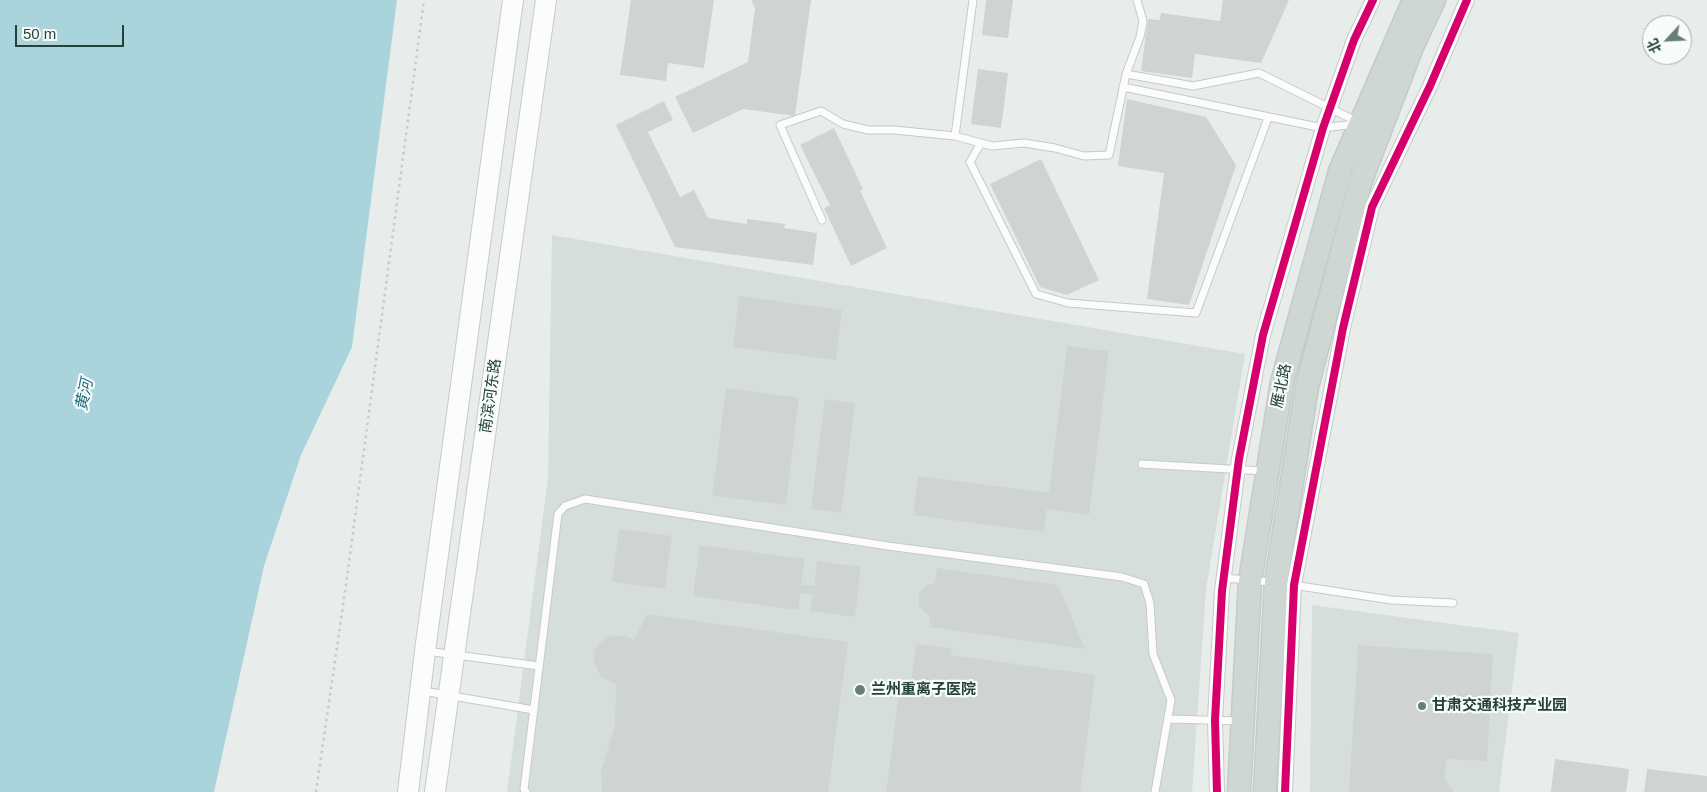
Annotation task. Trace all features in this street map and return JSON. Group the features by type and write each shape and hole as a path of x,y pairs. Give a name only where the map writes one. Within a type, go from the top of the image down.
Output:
{"main road":[{"name":"南滨河东路","path":"408,792 425,650 513,0"},
{"name":"南滨河东路","path":"435,792 546,0"},
{"name":"雁北路","path":"1239,792 1250,581 1282,382 1340,171 1414,0"},
{"name":"雁北路","path":"1265,792 1285,584 1307,387 1360,183 1412,47 1434,0"}],"street":[{"path":"1217,792 1215,720 1224,578 1237,470 1263,335 1323,128 1354,40 1373,0"},
{"path":"1285,792 1285,584 1343,328 1372,207 1430,86 1467,0"}],"lane":[{"path":"955,136 972,0"},
{"path":"822,220 780,126 820,111 843,124 868,130 894,130 955,136 992,146 1032,144 1084,156 1109,155 1126,74 1141,29 1142,21 1137,0"},
{"path":"1126,74 1193,86 1259,73 1360,123"},
{"path":"1123,87 1323,128 1360,123"},
{"path":"981,143 970,162 1036,294 1068,303 1196,314 1268,118"},
{"path":"1142,464 1267,471"},
{"path":"526,792 524,788 558,514 565,506 585,499 888,546 1122,577 1144,584 1150,603 1153,654 1171,700 1155,792"},
{"path":"1224,578 1285,584 1391,600 1453,604"},
{"path":"425,650 539,666"},
{"path":"420,690 534,710"},
{"path":"1168,719 1243,721"}],"path":[{"path":"316,792 346,585 424,0"}],"shaded area":[{"path":"552,235 1245,354 1206,589 1192,792 507,792 548,478"},
{"path":"1312,605 1519,633 1499,792 1310,792"}],"water":[{"name":"黄河","path":"0,0 397,0 352,347 301,455 264,566 214,792 0,792"}],"building":[{"path":"631,0 714,0 704,68 668,63 666,81 620,75"},
{"path":"751,0 811,0 795,116 743,109 693,133 675,97 748,62 755,8"},
{"path":"986,0 1013,0 1008,38 982,35"},
{"path":"1223,0 1289,0 1261,63 1195,54 1192,78 1141,71 1148,19 1160,20 1161,13 1220,21"},
{"path":"978,69 1008,73 1001,128 971,124"},
{"path":"1127,99 1206,117 1236,165 1189,305 1147,299 1164,173 1118,166"},
{"path":"664,101 673,120 648,132 680,197 694,190 708,218 747,224 747,219 785,224 784,228 817,233 813,265 675,247 616,125"},
{"path":"834,128 863,189 860,191 887,248 851,266 824,208 830,205 800,145"},
{"path":"1041,159 1099,280 1067,295 1040,287 990,184"},
{"path":"739,296 842,310 836,360 733,347"},
{"path":"1067,346 1109,351 1089,515 1047,509 1044,532 913,515 918,476 1049,493"},
{"path":"726,388 799,398 786,505 712,496"},
{"path":"825,399 855,403 841,513 811,509"},
{"path":"619,529 672,536 665,589 612,582"},
{"path":"700,545 805,559 801,585 814,586 817,561 861,567 855,617 810,611 813,595 800,593 798,610 693,596"},
{"path":"937,568 1058,585 1085,649 929,627 930,615 925,613 919,605 919,594 925,586 935,583"},
{"path":"647,614 848,642 828,792 602,792 601,772 615,726 616,684 601,677 594,662 594,653 597,646 611,635 627,636 634,640"},
{"path":"916,644 952,648 951,655 1095,675 1080,792 886,792 899,695 909,697"},
{"name":"甘肃交通科技产业园","path":"1358,645 1493,654 1487,761 1446,759 1445,780 1454,792 1349,792"},
{"path":"1555,759 1629,769 1626,792 1551,792"},
{"path":"1647,769 1707,776 1707,792 1644,792"}],"cycle path":[{"path":"1217,792 1215,720 1222,591 1239,459 1263,335 1323,128 1354,40 1373,0"},
{"path":"1285,792 1294,585 1343,328 1372,207 1430,86 1467,0"}],"place":[{"name":"兰州重离子医院","path":"860,690"},
{"name":"甘肃交通科技产业园","path":"1422,706"}]}
